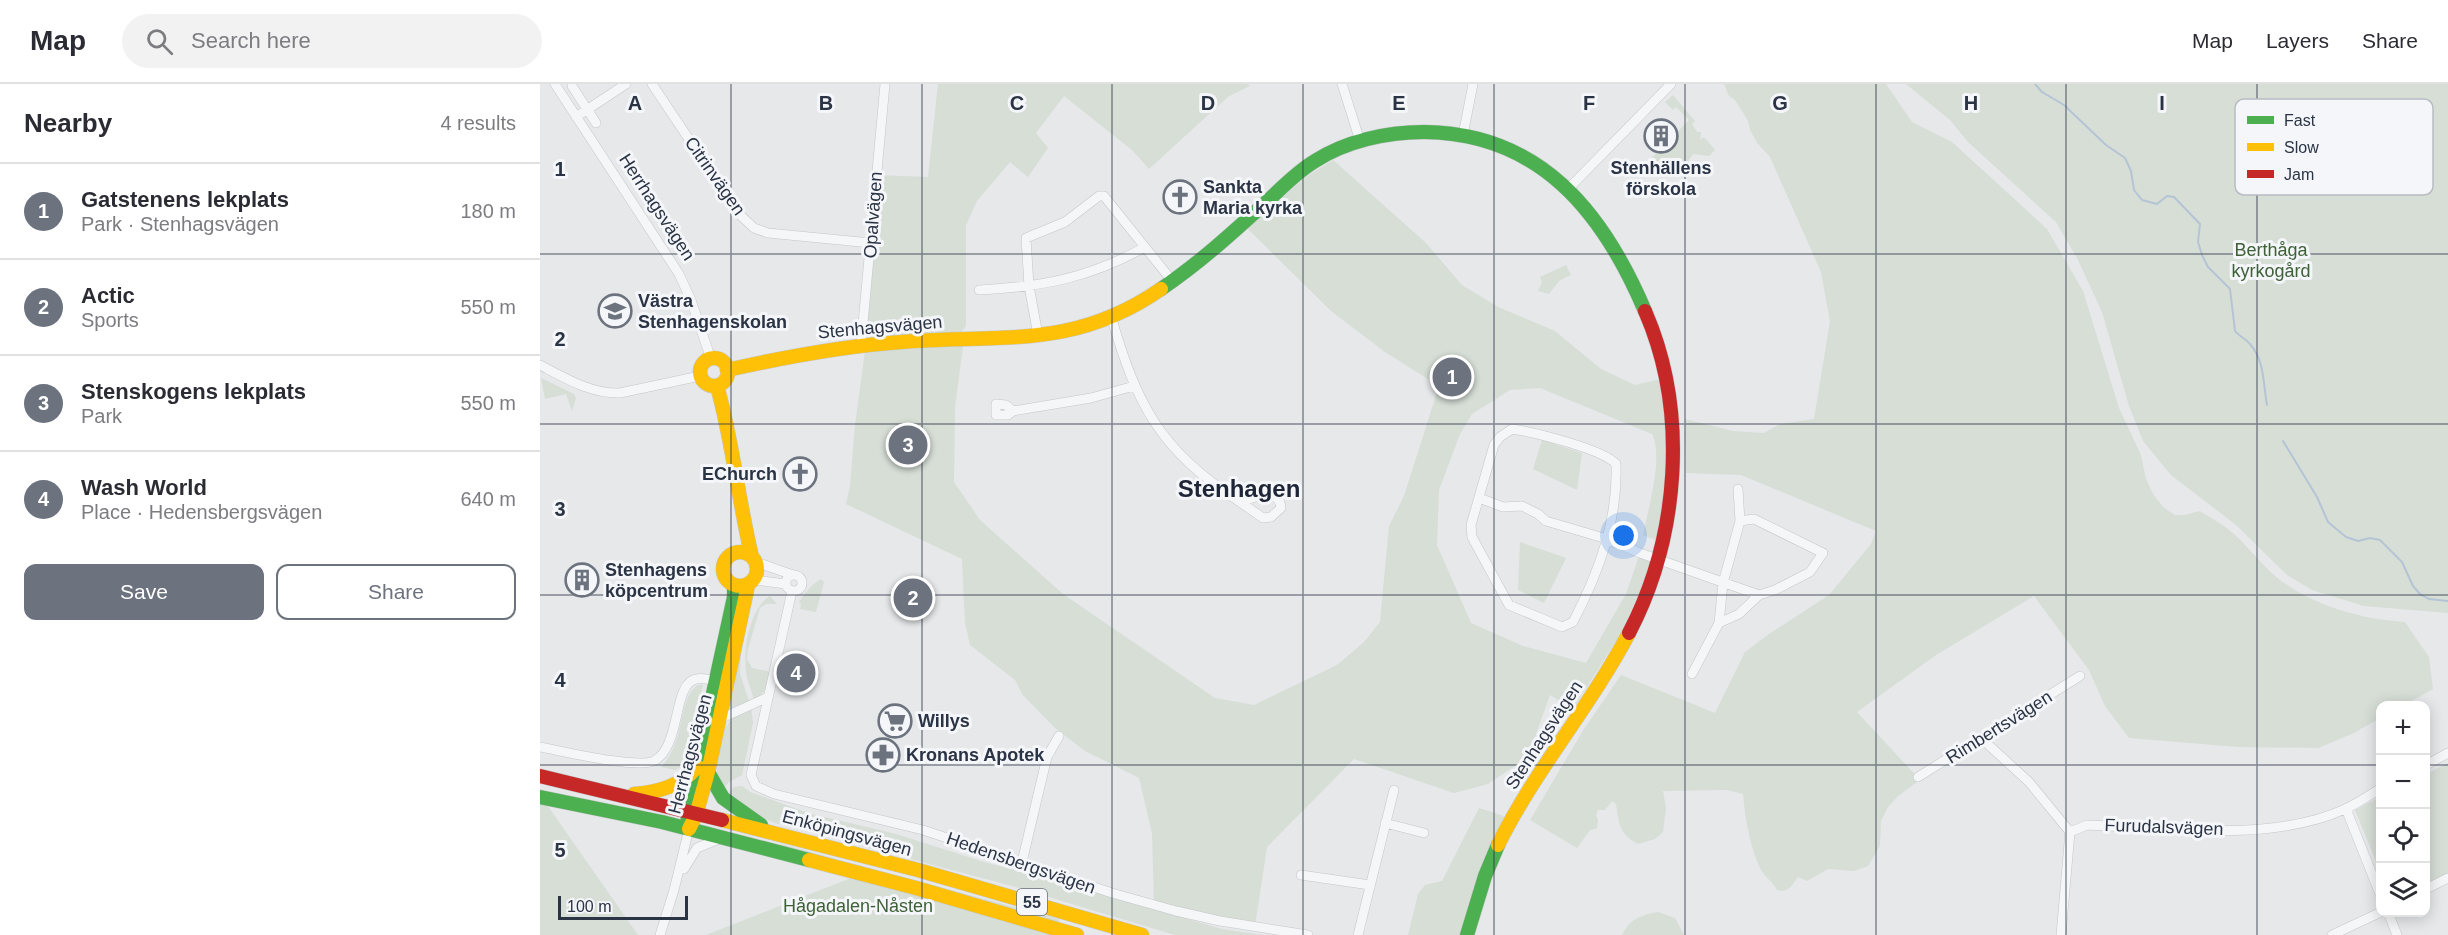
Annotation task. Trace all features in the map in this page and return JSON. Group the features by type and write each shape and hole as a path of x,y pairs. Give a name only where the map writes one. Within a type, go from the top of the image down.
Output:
{"street":[{"name":"Herrhagsvägen","path":"555,84 679,274 691,300 711,358"},
{"path":"576,117 626,84"},
{"name":"Citrinvägen","path":"652,84 739,214 750,225 768,233 871,243"},
{"name":"Opalvägen","path":"861,345 885,84"},
{"path":"1342,84 1360,141"},
{"path":"1463,135 1473,84"},
{"path":"1659,84 1659,95"},
{"path":"1569,189 1671,84"},
{"path":"572,86 596,123"},
{"name":"Stenhagsvägen","path":"728,370 795,354 861,345 1038,335 1073,330 1112,316 1158,293 1173,282 1300,172 1316,161 1360,141 1410,132 1436,131 1463,135 1485,140 1517,153 1548,172 1569,189 1594,218 1637,288 1657,339 1671,402 1673,430 1668,519 1659,559 1627,638 1538,773 1506,831 1488,870 1467,935"},
{"path":"1038,335 1029,287 1026,238 1065,222 1099,196 1104,196 1173,282"},
{"path":"978,290 1029,287 1052,283 1089,273 1145,247"},
{"path":"1112,316 1134,386 1146,409 1170,444 1198,472 1240,502"},
{"path":"711,358 720,360 728,370 724,381 717,386 707,384 700,376 701,367 711,358"},
{"path":"540,365 579,384 607,393 620,393 700,376"},
{"path":"717,386 726,417 741,511 757,573 745,583"},
{"path":"1012,411 1091,398 1134,386"},
{"path":"1512,429 1583,448 1608,457 1616,464 1617,487 1614,512 1607,539 1599,570 1573,622 1562,627 1509,605 1472,537 1471,525 1494,445 1500,437 1512,429"},
{"path":"1692,674 1719,623 1724,583 1740,521 1738,489"},
{"path":"1479,498 1503,507 1522,506 1546,521 1607,539 1759,595"},
{"path":"734,553 739,536 741,511"},
{"path":"1719,623 1739,614 1759,595 1775,590 1810,572 1823,553 1754,519 1740,521"},
{"path":"789,588 726,580 723,572 725,560 734,553 742,552 754,560 793,576"},
{"name":"Hedensbergsvägen","path":"789,588 800,589 802,584 799,577 788,578 789,588 751,775 756,786 774,794 923,830 1112,893 1194,916 1308,935"},
{"name":"Herrhagsvägen","path":"689,829 722,683 735,597 745,583"},
{"name":"Rimbertsvägen","path":"1918,777 2080,676"},
{"path":"540,747 609,760 645,764 654,761 667,749 688,682 696,679 722,683"},
{"name":"Herrhagsvägen","path":"703,770 720,719 722,683"},
{"path":"720,719 768,697"},
{"path":"1022,862 1047,757 1059,736"},
{"path":"1982,739 2029,782 2070,832 2061,935"},
{"path":"2430,763 2448,753"},
{"path":"618,795 665,791 703,770 723,798 741,813 774,833"},
{"name":"Enköpingsvägen","path":"540,776 774,833 1011,896 1110,930 1142,935"},
{"path":"1358,935 1394,790"},
{"name":"Furudalsvägen","path":"2070,832 2087,825 2257,829 2311,821 2346,809 2376,791"},
{"name":"Enköpingsvägen","path":"540,797 689,829 916,888 1077,935"},
{"path":"2346,809 2376,884"},
{"path":"1385,823 1424,833"},
{"path":"660,935 689,829"},
{"path":"674,890 691,854 704,844 722,838"},
{"path":"1301,875 1370,885"},
{"path":"2430,888 2448,878"},
{"path":"2332,935 2376,914"},
{"path":"2390,917 2397,935"}],"green space":[{"path":"938,84 1248,84 1250,86 1229,96 1149,169 1132,150 1064,96 1036,133 1048,148 1028,177 1010,162 977,201 966,225 966,326 961,332 868,339 863,333 876,175 928,177"},
{"path":"1724,84 1886,84 1912,122 1952,142 2047,229 2083,291 2119,408 2141,455 2146,479 2153,494 2163,507 2175,515 2200,511 2213,519 2234,534 2277,578 2312,599 2357,615 2405,622 2429,657 2433,689 2411,701 2376,701 2376,720 2354,733 2318,748 2238,747 2129,738 2105,706 2089,670 2034,596 1936,655 1857,712 1920,780 1898,796 1888,807 1881,821 1880,846 1868,866 1854,871 1828,869 1807,881 1798,877 1784,891 1777,890 1762,871 1753,851 1743,794 1727,790 1663,791 1666,808 1663,832 1655,839 1638,844 1623,832 1616,804 1612,801 1605,810 1598,810 1597,828 1590,830 1577,848 1530,820 1584,729 1621,675 1715,713 1745,652 1829,595 1871,544 1876,531 1741,475 1686,473 1685,419 1733,431 1764,433 1780,424 1814,419 1830,321 1821,272 1770,157 1758,144 1735,100 1729,96"},
{"name":"Berthåga kyrkogård","path":"1906,84 2448,84 2448,613 2364,606 2312,590 2287,575 2236,525 2171,475 2143,441 2129,406 2102,312 2078,260 2056,222 1968,142 1950,120"},
{"path":"1673,95 1695,121 1692,124 1697,132 1701,132 1700,140 1704,137 1715,150 1709,156 1693,154 1677,169 1672,164 1669,166 1666,163 1651,174 1647,173 1642,168 1689,120 1676,107 1673,110 1665,102"},
{"path":"1333,160 1426,243 1462,285 1498,307 1555,331 1601,369 1635,385 1661,379 1667,440 1663,500 1658,541 1643,535 1656,469 1655,444 1652,434 1540,388 1510,390 1472,414 1460,434 1439,490 1437,545 1471,623 1523,646 1586,663 1626,594 1640,553 1654,559 1621,633 1573,709 1550,695 1531,748 1519,763 1488,784 1454,793 1354,759 1267,847 1255,926 1154,902 1152,833 1139,778 1085,751 1055,728 1022,694 1015,680 970,645 965,623 962,559 846,504 865,351 963,346 955,407 954,482 980,520 1063,594 1215,698 1254,705 1337,665 1364,642 1380,622 1389,526 1404,496 1439,386 1385,352 1331,311 1247,228 1306,177"},
{"path":"1566,265 1571,275 1559,281 1549,294 1538,291 1542,282 1540,277"},
{"path":"541,378 574,394 576,398 572,411 566,394 545,399"},
{"path":"1542,440 1582,453 1577,490 1533,469"},
{"path":"1520,542 1566,558 1544,603 1518,590"},
{"path":"821,579 824,582 816,612 800,609 801,599"},
{"path":"770,596 777,604 766,604 760,608 747,659 752,668 772,672 766,690 754,699 746,671 747,640 757,610"},
{"path":"741,648 740,674 749,701 731,708 729,705"},
{"path":"698,685 703,685 684,765 675,770 661,767 674,746 691,691"},
{"path":"751,707 753,723 742,775 729,782 723,789 717,773 717,754 722,734 733,718"},
{"path":"2448,763 2448,874 2430,882 2430,809 2430,772"},
{"path":"742,786 750,792 808,813 896,834 984,862 1222,929 1262,935 1175,935 1012,886 778,824 760,817 726,795 734,787"},
{"path":"2376,799 2376,861 2355,810"},
{"path":"540,801 545,802 638,935 540,935"},
{"path":"1479,808 1504,816 1460,935 1408,935 1418,894 1425,885 1442,881"},
{"path":"781,844 1059,919 1059,922 1058,924 780,849"},
{"name":"Hågadalen-Nåsten","path":"856,876 1057,935 706,935"},
{"path":"1658,912 1675,918 1684,935 1622,935 1637,919"}],"waterway":[{"path":"2035,84 2042,92 2064,105 2106,145 2125,158 2131,171 2134,190 2142,200 2157,204 2167,196 2174,197 2200,224 2198,242 2202,255 2208,267 2230,289 2235,331 2255,351 2263,373 2267,405"},
{"path":"2283,441 2317,497 2328,522 2346,537 2358,541 2370,538 2380,540 2402,562 2413,586 2420,594 2429,599 2448,601"}],"traffic: fast":[{"path":"1161,289 1214,249 1294,176 1315,161 1340,148 1367,139 1424,132 1465,136 1502,146 1534,163 1562,185 1587,211 1609,241 1645,311"},
{"path":"688,821 687,813 734,597 734,586"},
{"path":"708,772 723,798 761,825"},
{"path":"540,797 662,822 809,860"},
{"path":"1467,935 1485,876 1498,845"}],"traffic: slow":[{"path":"727,370 792,356 858,346 1004,338 1066,330 1097,322 1129,308 1161,289"},
{"path":"714,358 724,362 728,372 724,382 714,386 704,382 700,372 704,362 714,358"},
{"path":"717,386 752,557"},
{"path":"740,552 752,557 757,569 752,581 740,586 728,581 723,569 728,557 740,552"},
{"path":"689,829 696,815 708,772 748,585"},
{"path":"1498,845 1529,791 1597,687 1629,633"},
{"path":"634,794 669,787 684,779 698,767"},
{"path":"722,820 918,870 1142,935"},
{"path":"809,860 916,888 1077,935"}],"traffic: jam":[{"path":"1629,633 1646,596 1659,556 1668,516 1672,474 1672,432 1668,390 1659,350 1645,311"},
{"path":"540,776 722,820"}],"place":[{"name":"Stenhällens förskola","path":"1661,136"},
{"name":"Sankta Maria kyrka","path":"1180,197"},
{"name":"Västra Stenhagenskolan","path":"615,311"},
{"name":"Gatstenens lekplats","path":"1452,377"},
{"name":"Stenskogens lekplats","path":"908,445"},
{"name":"EChurch","path":"800,474"},
{"name":"Stenhagens köpcentrum","path":"582,580"},
{"name":"Actic","path":"913,598"},
{"name":"Wash World","path":"796,673"},
{"name":"Willys","path":"895,721"},
{"name":"Kronans Apotek","path":"883,755"}],"district":[{"name":"Stenhagen","path":"1239,488"}]}
